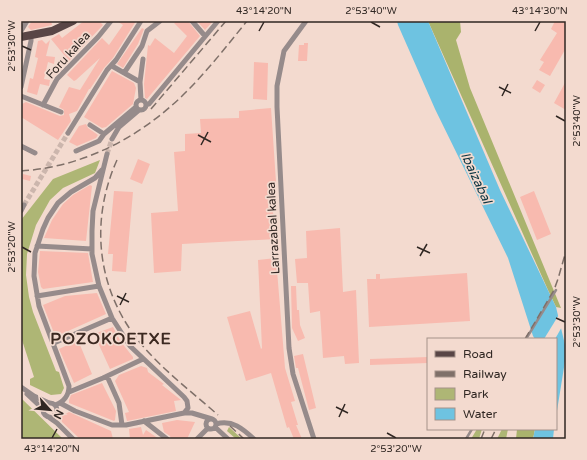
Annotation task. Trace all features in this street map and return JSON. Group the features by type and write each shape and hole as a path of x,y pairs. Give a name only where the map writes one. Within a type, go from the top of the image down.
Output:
{"main road":[{"path":"21,37 52,31 73,21"}],"street":[{"path":"21,31 27,21"},
{"name":"Foru kalea","path":"43,105 57,79 98,37 111,21"},
{"path":"68,133 107,70 112,66 141,21"},
{"path":"124,73 142,46 146,31 160,21"},
{"path":"192,21 205,36"},
{"path":"137,108 143,110 146,105 149,104 218,21"},
{"name":"Larrazabal kalea","path":"306,21 284,51 277,86 277,107 289,348 293,374 314,439"},
{"path":"21,87 31,35"},
{"path":"112,139 119,127 137,108 137,102 140,100 140,82 143,59"},
{"path":"112,66 140,82"},
{"path":"21,96 61,112"},
{"path":"140,100 144,101 146,105"},
{"path":"76,151 99,141 104,134 137,108"},
{"path":"90,125 104,134"},
{"path":"21,146 35,153"},
{"path":"107,154 93,211 92,249 99,286 112,318 130,346 181,393 187,401 188,408 192,413 214,420 216,426 228,439"},
{"path":"57,423 56,412 58,404 64,400 69,392 69,386 39,306 34,276 37,246 48,218 58,203 71,192 90,181 100,173 103,167"},
{"path":"90,181 94,184 97,191"},
{"path":"21,211 24,205"},
{"path":"37,246 92,249"},
{"path":"37,296 99,286"},
{"path":"54,343 112,318"},
{"path":"69,392 143,359"},
{"path":"107,376 118,403 122,425"},
{"path":"21,387 34,396 49,403 58,404 112,425 122,425 184,413 192,413"},
{"path":"21,387 43,409 44,414 57,423 73,439"},
{"path":"43,409 45,404 49,403"},
{"path":"184,413 188,408"},
{"path":"47,416 53,416 56,412"},
{"path":"198,416 213,429 224,422 237,425 254,439"},
{"path":"197,439 207,425 208,421 212,419"},
{"path":"144,421 167,439"}],"lane":[{"path":"527,338 556,290"},
{"path":"466,439 471,430"}],"green space":[{"path":"428,21 460,21 461,32 456,40 470,88 561,308 556,307 548,290"},
{"path":"100,160 95,173 63,188 50,200 36,225 27,254 26,275 33,312 56,371 59,372 64,388 61,394 51,395 30,385 30,379 34,377 21,337 21,220 53,179"},
{"path":"21,398 63,439 21,439"},
{"path":"229,427 242,439 236,439 227,431"},
{"path":"476,430 482,430 479,439 471,439"},
{"path":"502,430 508,430 506,439 497,439"},
{"path":"517,430 535,430 533,439 516,439"}],"water":[{"name":"Ibaizabal","path":"397,21 428,21 500,190 556,307 566,349 557,411 557,338 534,338 533,336 508,258 435,109"},
{"path":"535,430 554,430 553,439 533,439"}],"pier":[{"path":"560,313 563,325 556,338 545,338"}],"building":[{"path":"32,21 51,21 52,25 31,30 28,27"},
{"path":"84,21 99,21 103,25 69,61 51,39 59,34 62,38"},
{"path":"117,21 136,21 113,58 89,89 77,111 69,114 71,121 58,140 21,117 22,104 26,102 60,116 64,115 64,110 59,107 69,87 80,90 100,58 76,80 74,81 67,75 102,38 109,45 123,25"},
{"path":"177,21 188,21 200,36 147,99 145,98 144,84 148,45 150,46 155,38 174,53 187,36 174,23"},
{"path":"197,21 213,21 205,30"},
{"path":"555,21 562,21 566,23 566,48 550,76 539,70 544,62 540,60 557,33 551,29"},
{"path":"142,28 144,29 138,44 123,68 117,64"},
{"path":"42,40 46,44 50,40 46,56 55,57 54,64 48,62 44,79 50,80 49,86 40,84 37,95 27,92 30,78 33,79 38,58 35,57 38,41"},
{"path":"304,43 308,43 307,61 298,61 299,45 304,45"},
{"path":"254,62 268,63 267,100 253,99"},
{"path":"112,71 134,83 136,88 133,104 106,127 102,128 84,117"},
{"path":"537,80 545,85 540,93 532,88"},
{"path":"566,81 566,110 554,103"},
{"path":"271,108 276,182 270,184 276,239 182,244 181,271 154,273 151,213 178,211 174,152 185,151 185,134 201,133 200,119 239,118 239,111"},
{"path":"86,124 88,128 98,135 96,138 77,146 69,142 79,126"},
{"path":"138,159 150,164 142,184 130,179"},
{"path":"23,174 31,176 30,181 22,179"},
{"path":"90,185 92,186 86,241 44,238 52,220 63,204 73,195"},
{"path":"114,191 133,192 126,272 112,271 113,254 108,254"},
{"path":"534,191 551,234 537,240 520,197"},
{"path":"340,228 343,292 356,290 359,363 345,364 344,356 323,358 320,311 310,313 308,283 297,283 295,259 307,258 306,231"},
{"path":"40,251 88,253 93,282 43,289 41,287 38,272"},
{"path":"276,258 285,368 295,401 291,402 298,425 296,425 302,439 294,439 289,427 287,428 271,373 246,381 227,317 250,311 261,349 262,348 258,260"},
{"path":"467,273 470,321 369,327 367,279 376,279 376,274 380,274 380,279"},
{"path":"291,286 296,286 297,310 299,310 300,325 305,338 298,341 292,328"},
{"path":"97,293 106,314 57,336 54,333 43,305 65,296"},
{"path":"113,327 133,359 110,369 94,334"},
{"path":"78,340 92,374 74,383 59,349"},
{"path":"303,354 316,408 309,410 298,368 296,368 294,356"},
{"path":"427,357 427,363 370,365 370,359"},
{"path":"141,366 147,368 148,372 164,384 162,385 181,400 174,401 176,411 127,421 125,413 129,412 115,381 119,375"},
{"path":"102,383 116,411 114,421 69,403 71,395"},
{"path":"69,412 111,431 113,439 80,439 62,422 61,419 63,415"},
{"path":"177,420 195,422 187,439 171,439 170,436 164,432 162,423"},
{"path":"141,427 143,435 146,430 159,439 130,439 129,429"}],"tunnel":[{"path":"24,205 68,133"},
{"path":"107,154 112,139"}],"railway":[{"path":"151,109 226,21"},
{"path":"21,171 66,164 87,157 127,138 146,126 190,88 247,21"},
{"path":"117,160 108,184 103,208 101,232 102,256 107,280 115,302 127,324 150,354 218,415"},
{"path":"526,338 554,290 566,251"},
{"path":"230,426 244,439"},
{"path":"481,439 485,430"},
{"path":"491,439 496,430"}],"district":[{"name":"POZOKOETXE","path":"111,339"}]}
